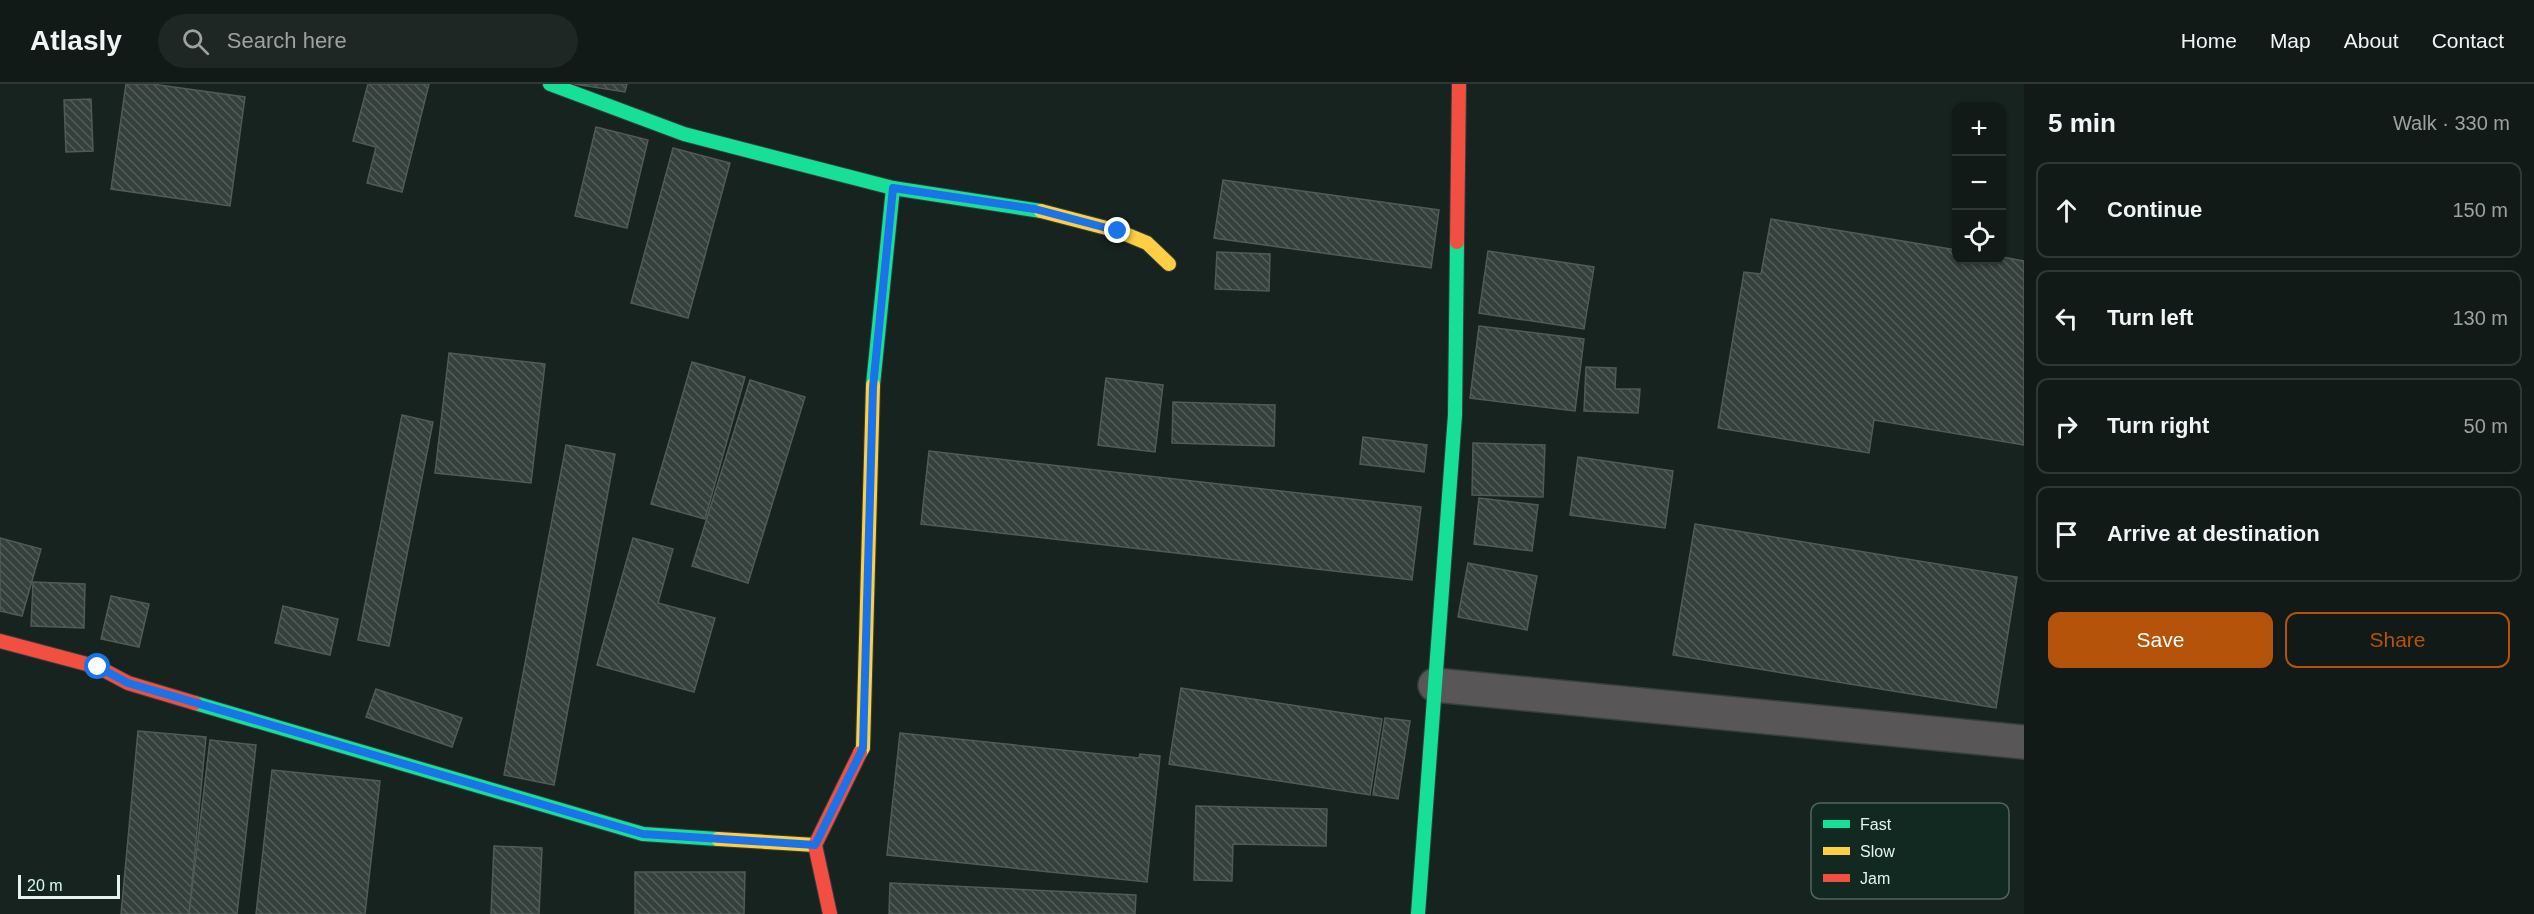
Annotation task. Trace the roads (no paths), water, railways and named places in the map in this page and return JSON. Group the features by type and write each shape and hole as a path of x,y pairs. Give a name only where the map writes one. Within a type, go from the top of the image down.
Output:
{"street":[{"path":"550,84 684,134 893,188 1035,209 1118,231 1147,243 1169,264"},
{"path":"1418,914 1455,415 1460,84"},
{"path":"830,914 815,845 863,748 873,387 893,188"},
{"path":"0,641 98,667 140,687 643,834 815,845"},
{"path":"1435,685 2024,742"}]}
